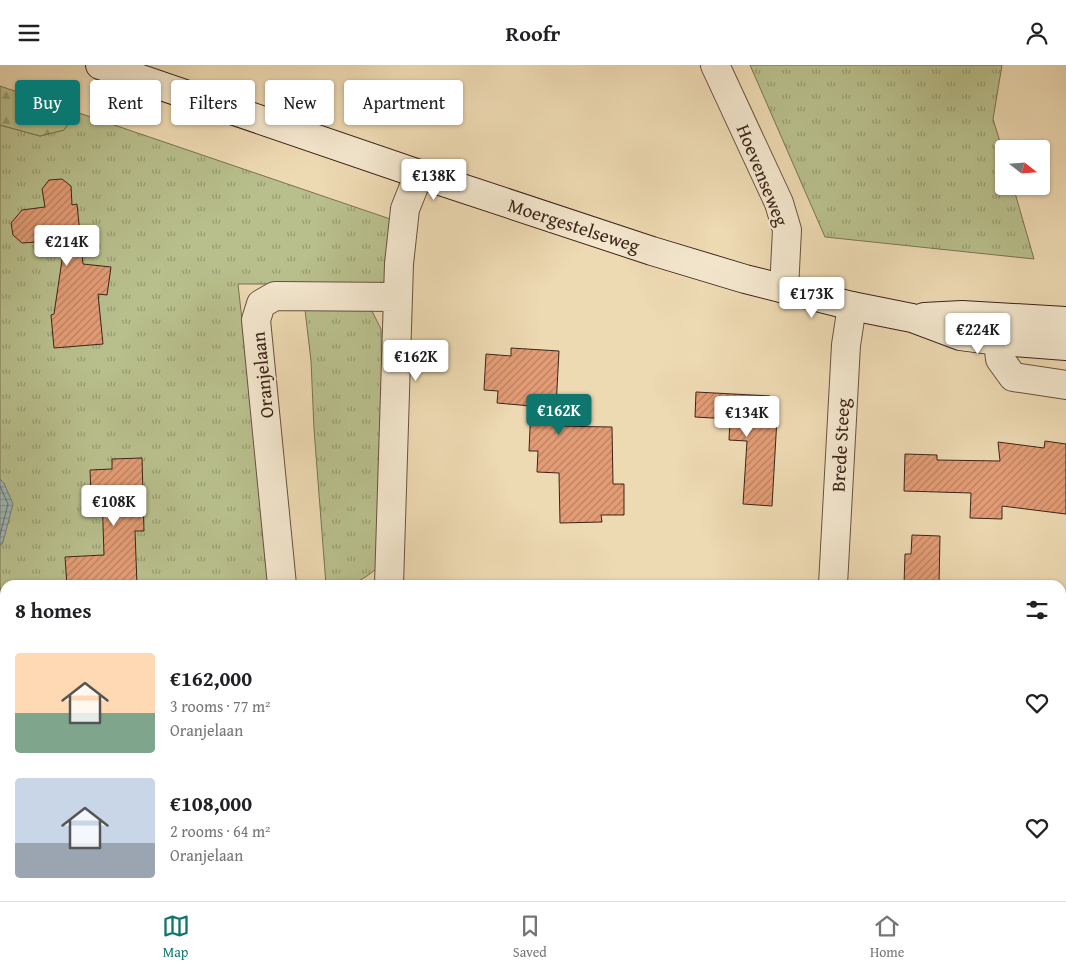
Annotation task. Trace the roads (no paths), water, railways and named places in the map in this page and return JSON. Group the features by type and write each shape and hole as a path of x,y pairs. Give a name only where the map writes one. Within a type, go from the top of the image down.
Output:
{"street":[{"name":"Moergestelseweg","path":"100,65 418,174 652,251 784,289 852,306 912,318 960,336 1066,321"},
{"name":"Hoevenseweg","path":"715,65 779,203 787,230 784,289"},
{"path":"389,580 399,264 405,209 418,174"},
{"name":"Oranjelaan","path":"282,580 256,320 261,304 275,297 398,297"},
{"name":"Brede Steeg","path":"833,580 846,345 852,306"},
{"name":"Moergestelseweg","path":"999,329 1066,346"},
{"path":"999,329 1000,359 1013,377 1066,385"}],"water":[{"path":"0,479 4,483 13,504 3,542 0,546"}]}
